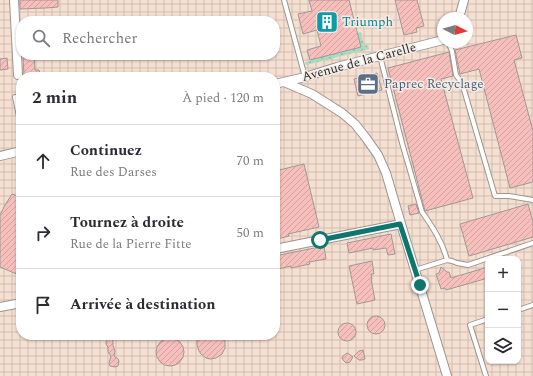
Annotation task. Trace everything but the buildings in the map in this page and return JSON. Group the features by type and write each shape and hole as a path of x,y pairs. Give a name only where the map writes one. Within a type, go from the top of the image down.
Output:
{"street":[{"path":"14,0 16,38"},
{"path":"461,12 464,0"},
{"name":"Avenue de la Carelle","path":"280,83 437,42"},
{"path":"17,60 18,72"},
{"path":"284,82 312,94 355,124 378,156 386,173 400,224 447,376"},
{"path":"0,156 16,152"},
{"path":"280,248 400,224"},
{"path":"0,307 16,303"}],"lane":[{"path":"284,0 305,76"},
{"path":"451,48 456,75 462,83 494,196 509,196 533,200"},
{"path":"380,56 402,143 422,212 445,249 447,260"},
{"path":"15,97 16,102"},
{"path":"415,270 447,260 468,265 533,244"},
{"path":"521,309 533,305"},
{"path":"485,320 470,325 486,376"}],"shaded area":[{"path":"0,0 533,0 533,376 0,376"}],"green space":[{"path":"361,32 364,46 368,45 369,49 306,65 305,62 311,61 310,59"}],"place":[{"name":"Triumph","path":"327,22"},
{"name":"Paprec Recyclage","path":"368,84"}],"route":[{"path":"320,240 400,224 420,285"}]}
